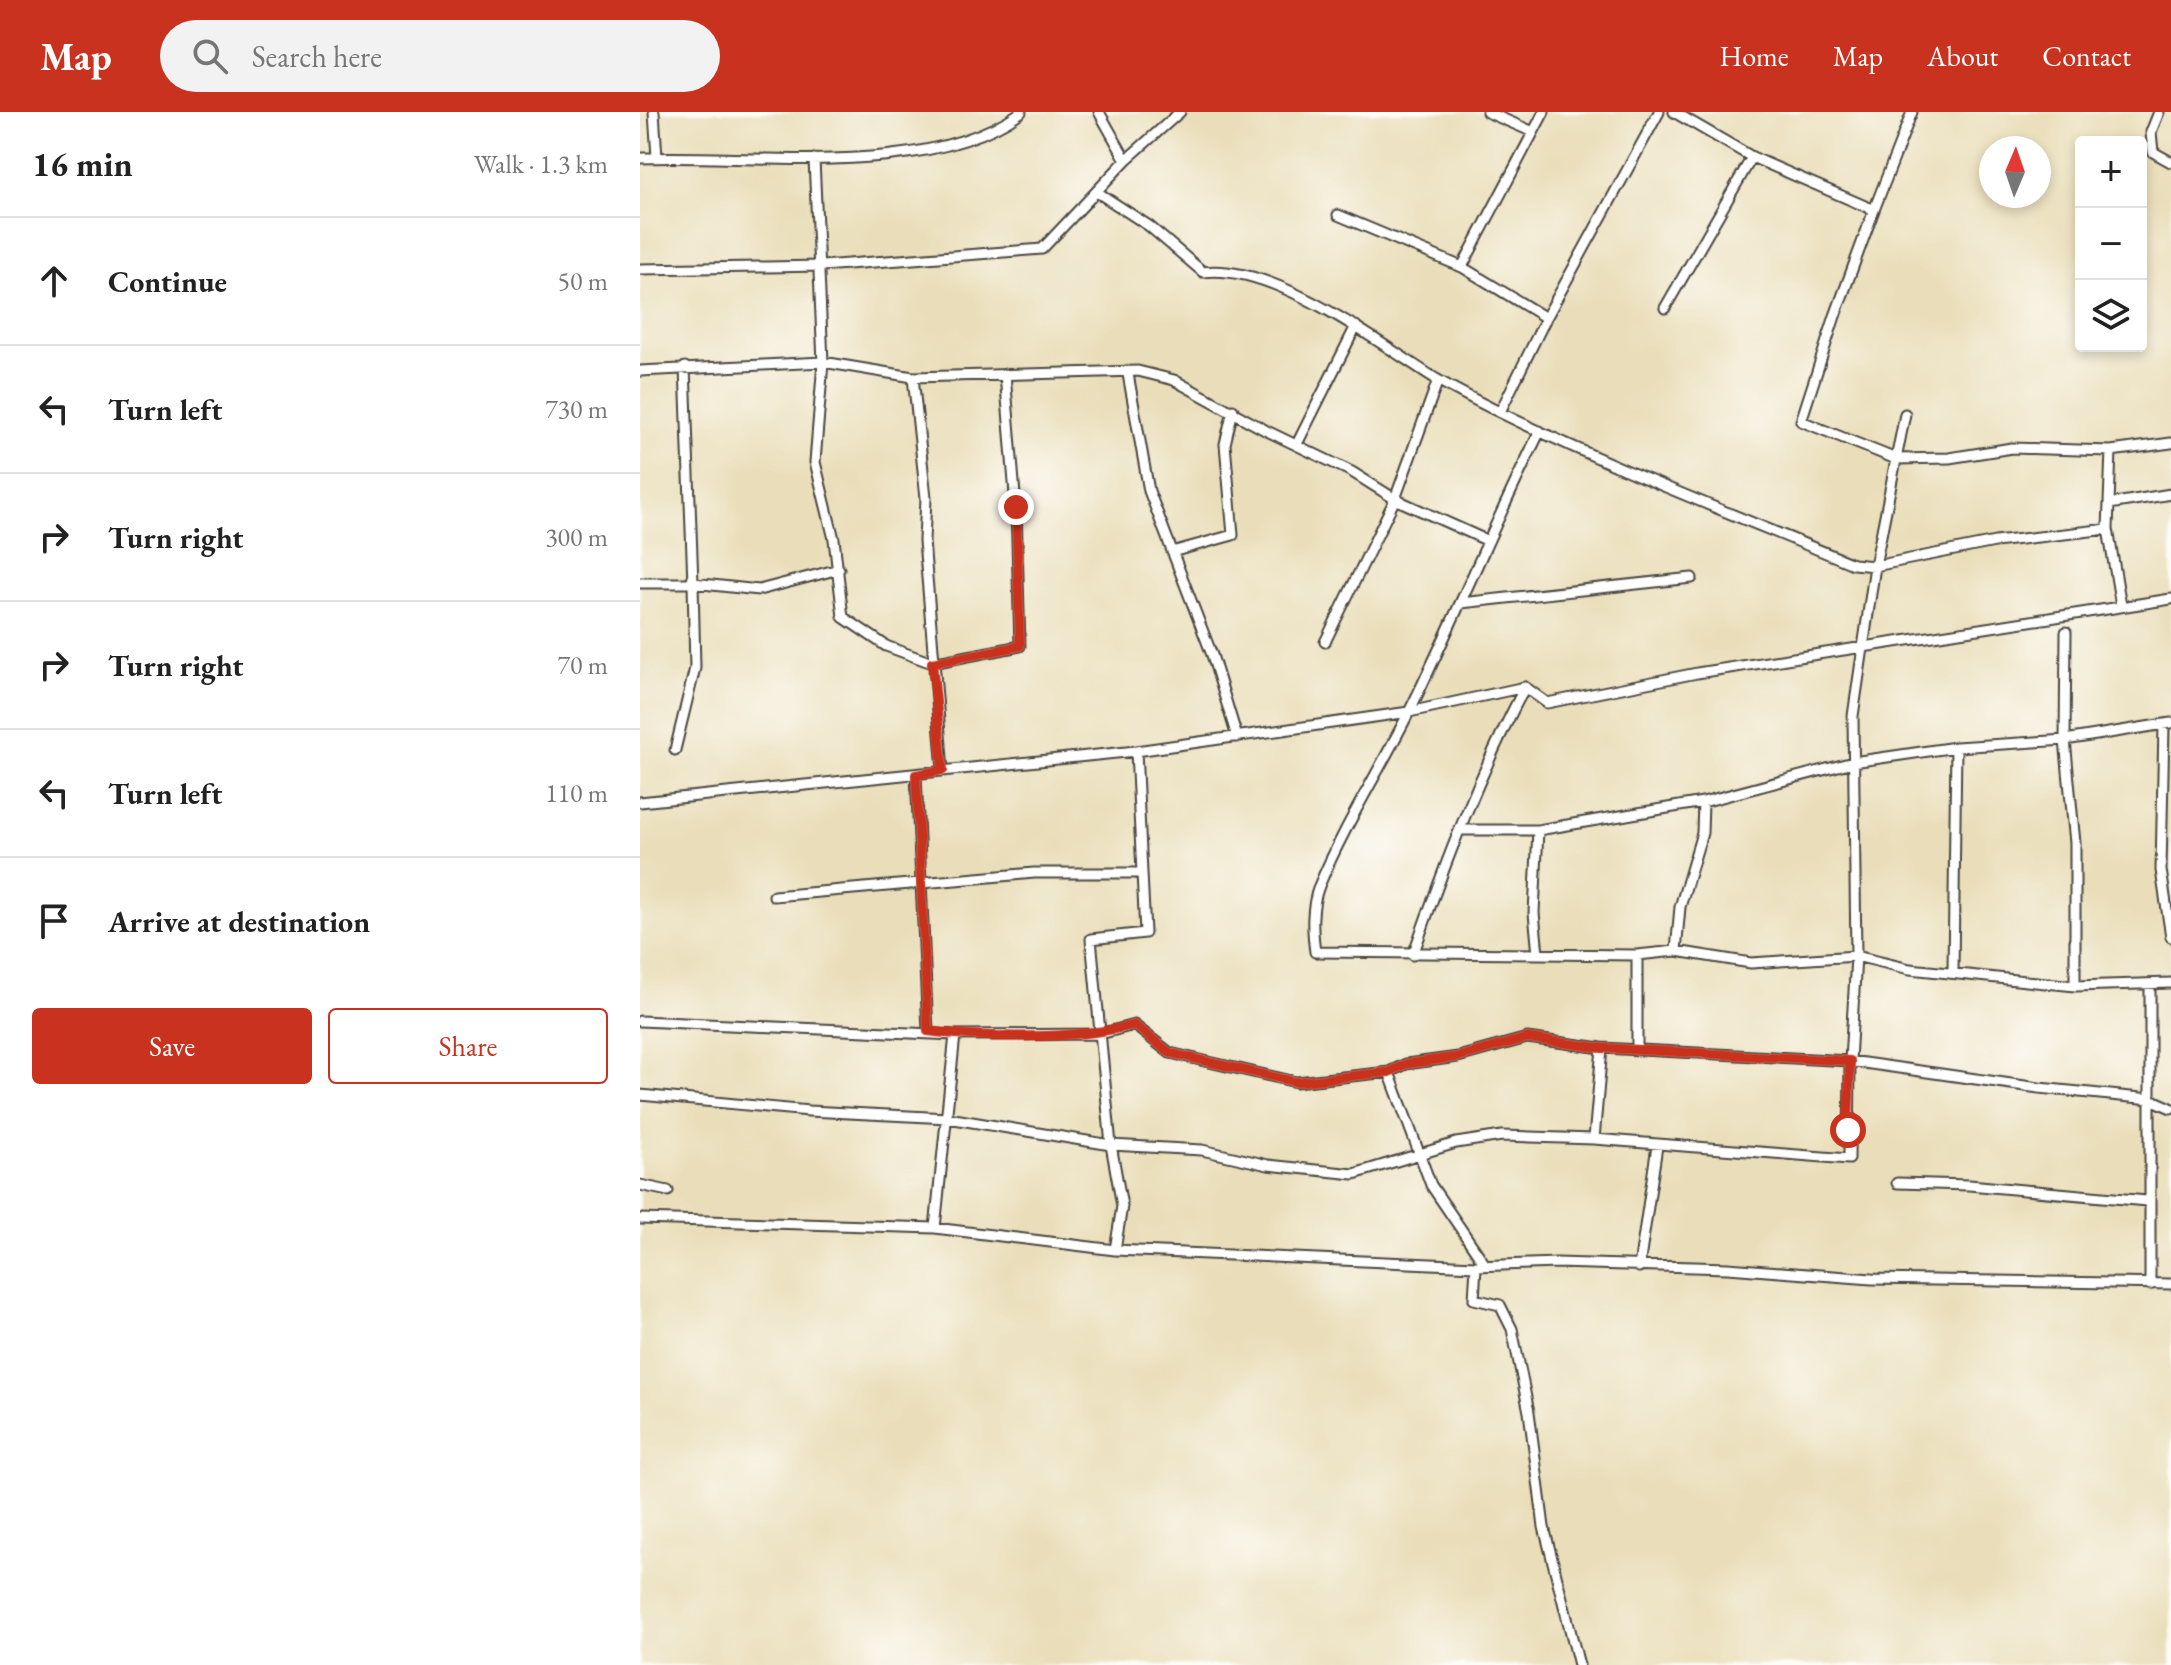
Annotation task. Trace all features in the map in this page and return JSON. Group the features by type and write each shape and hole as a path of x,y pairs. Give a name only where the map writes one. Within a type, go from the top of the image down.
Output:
{"street":[{"path":"654,112 657,157"},
{"path":"640,158 814,159 937,149 1021,112"},
{"path":"1099,112 1126,160"},
{"path":"640,269 822,266 1042,249 1126,160 1180,112"},
{"path":"1487,112 1531,131"},
{"path":"1462,267 1531,131 1544,112"},
{"path":"1500,412 1546,318 1659,112"},
{"path":"1674,112 1752,157 1874,210"},
{"path":"1912,112 1835,316 1801,421 1896,459 1949,458 2012,448 2111,451 2171,443"},
{"path":"2159,112 2151,132 2153,152 2171,162"},
{"path":"1665,308 1752,157"},
{"path":"814,159 816,234 822,266 823,362 815,462 839,569 843,617 886,646 932,663 1020,646 1016,507 1005,374"},
{"path":"1097,192 1149,226 1203,272 1224,269 1269,283 1356,326 1438,380 1500,412 1853,564 1875,566 1995,542 2108,529"},
{"path":"1338,215 1462,267 1546,318"},
{"path":"1297,444 1356,326"},
{"path":"640,371 823,362 913,377 1128,374 1138,371 1174,380 1352,472 1395,499 1486,540"},
{"path":"675,750 695,668 685,367"},
{"path":"1128,374 1149,491 1212,655 1237,737"},
{"path":"913,377 926,498 924,541 943,770"},
{"path":"1325,642 1395,499 1438,380"},
{"path":"1172,552 1233,535 1225,444 1233,410"},
{"path":"640,1095 809,1111 948,1118 1111,1145 1202,1150 1268,1165 1354,1174 1422,1156 1456,1143 1502,1136 1594,1139 1849,1159 1856,956 1853,716 1875,566 1905,414"},
{"path":"1540,431 1486,540 1461,603 1409,712 1319,886 1312,926 1315,952 1637,955 1676,951 1751,963 1856,956 1910,969 1953,971 2075,986 2171,983"},
{"path":"2111,451 2108,529 2121,606"},
{"path":"2109,504 2171,494"},
{"path":"640,583 693,583 759,590 839,569"},
{"path":"1461,603 1692,578"},
{"path":"640,802 1136,751 1409,712 1525,687 1547,703 1697,673 2171,599"},
{"path":"2066,632 2065,740 2075,843 2075,986"},
{"path":"1413,955 1439,879 1463,830 1483,768 1525,687"},
{"path":"1463,830 1538,830 1703,802 1853,762 1956,747 2065,740 2168,724 2161,870 2171,937"},
{"path":"1953,971 1956,747"},
{"path":"1115,1250 1122,1206 1111,1145 1091,939 1145,933 1136,751"},
{"path":"916,775 928,1031"},
{"path":"1676,951 1680,907 1702,833 1703,802"},
{"path":"1538,830 1534,913 1538,954"},
{"path":"774,896 1034,873 1140,873"},
{"path":"1637,955 1637,1049"},
{"path":"2150,984 2151,1099 2147,1201 2150,1285"},
{"path":"640,1021 787,1030 928,1031 955,1035 1100,1034 1134,1025 1170,1053 1296,1082 1389,1072 1406,1064 1458,1057 1527,1038 1602,1048 1850,1061 2039,1088 2151,1099 2171,1108"},
{"path":"935,1228 955,1035"},
{"path":"1594,1139 1602,1048"},
{"path":"1389,1072 1431,1185 1480,1264 1474,1299 1500,1305 1512,1329 1529,1412 1544,1527 1579,1665"},
{"path":"1639,1267 1657,1146"},
{"path":"1897,1183 1969,1185 2147,1201"},
{"path":"640,1185 668,1191"},
{"path":"640,1219 935,1228 1115,1250 1480,1264 1728,1268 1872,1279 2171,1284"}],"route":[{"path":"1016,507 1020,646 932,663 943,770 916,775 928,1031 955,1035 1100,1034 1134,1025 1170,1053 1229,1064 1265,1077 1296,1082 1389,1072 1406,1064 1458,1057 1527,1038 1602,1048 1690,1050 1850,1061 1848,1130"}]}
